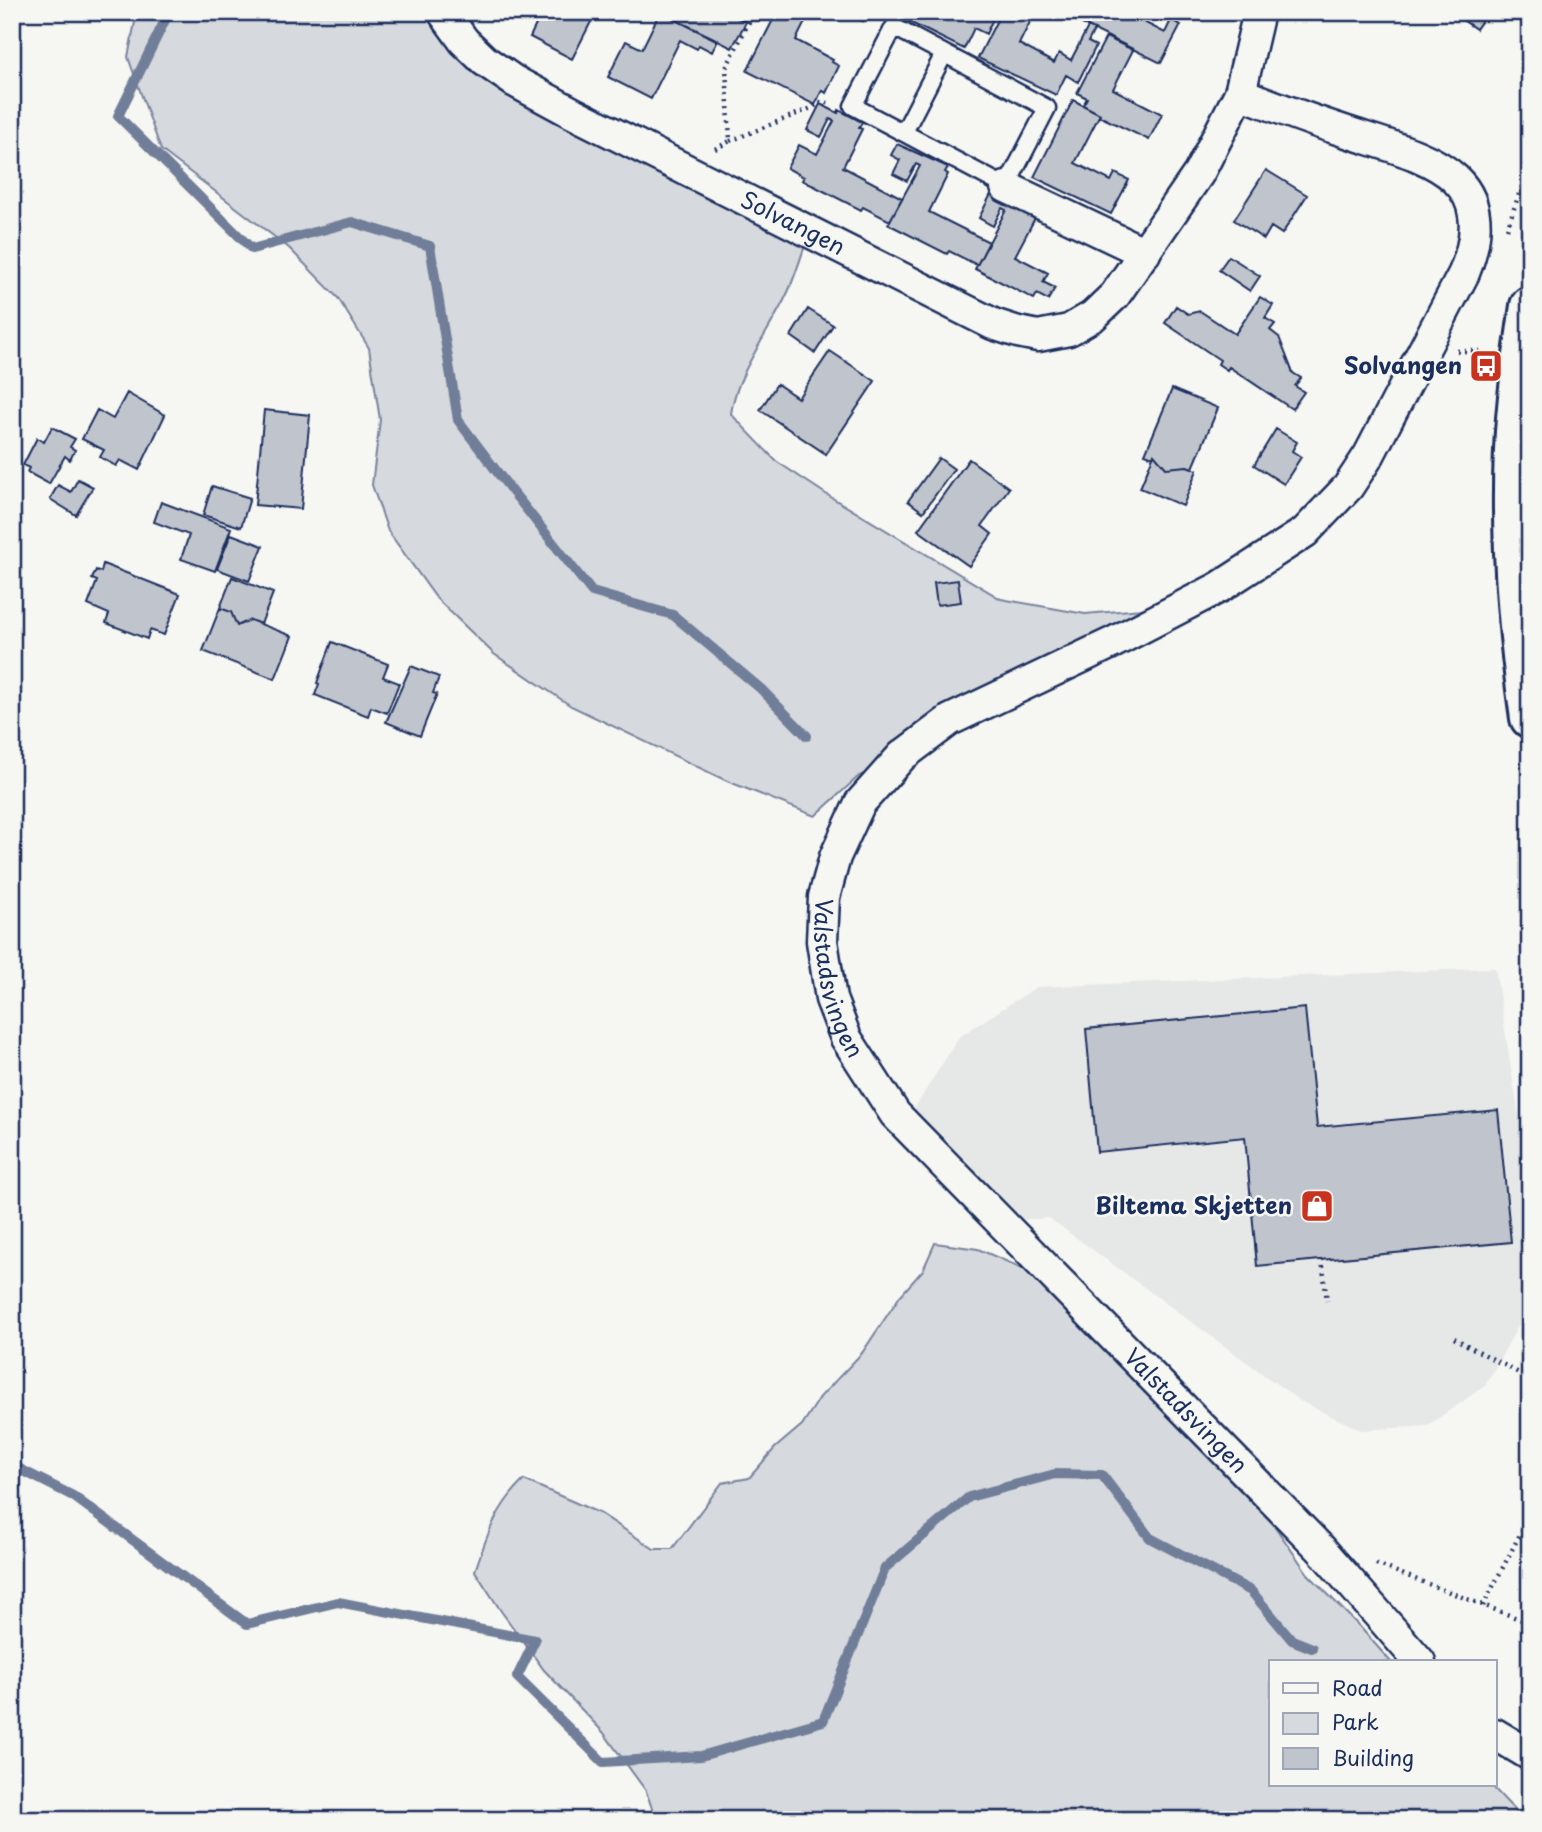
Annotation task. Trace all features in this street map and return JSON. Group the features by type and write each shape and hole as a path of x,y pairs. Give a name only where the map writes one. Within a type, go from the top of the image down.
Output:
{"main road":[{"path":"1530,306 1518,400 1513,504 1517,609 1530,718"}],"street":[{"name":"Solvangen","path":"443,12 464,41 485,61 514,81 678,167 993,324 1038,335 1069,330 1093,316 1115,295 1145,253 1199,173 1240,93 1259,12"},
{"name":"Valstadsvingen","path":"1240,93 1421,156 1450,174 1468,195 1474,212 1475,242 1464,273 1384,429 1340,496 1305,532 1220,587 1114,642 950,720 902,756 860,803 835,857 824,897 822,941 831,999 846,1038 895,1114 1321,1549 1418,1660"},
{"path":"1006,187 1145,253"},
{"path":"1496,1735 1530,1755"}],"lane":[{"path":"894,27 1047,108 1006,187 853,106 894,27"},
{"path":"904,132 944,54"}],"path":[{"path":"730,141 726,68 754,12"},
{"path":"678,167 730,141 814,107 819,102 853,106"},
{"path":"1505,235 1520,194 1530,188"},
{"path":"1322,1259 1327,1301"},
{"path":"1454,1338 1530,1379"},
{"path":"1483,1606 1530,1515"},
{"path":"1321,1549 1376,1564 1530,1623"}],"shaded area":[{"path":"1495,968 1530,1188 1530,1304 1485,1386 1427,1426 1361,1430 1300,1401 1049,1218 1016,1220 911,1114 959,1037 1036,987"}],"green space":[{"path":"137,12 440,12 464,47 808,236 788,292 739,384 731,414 776,461 829,496 1001,599 1085,614 1154,608 934,743 859,776 815,816 727,781 571,706 494,654 437,599 388,531 372,485 380,420 369,348 338,298 289,248 161,150 128,57"},
{"path":"935,1243 978,1249 1033,1273 1222,1464 1269,1518 1308,1574 1389,1660 1269,1660 1269,1786 1492,1786 1524,1820 656,1820 646,1791 603,1732 544,1670 475,1571 494,1522 506,1501 524,1480 601,1514 654,1549 672,1549 722,1483 749,1478 775,1448 802,1425 821,1396 862,1353 900,1296 923,1270"}],"building":[{"path":"542,12 596,12 572,59 530,37"},
{"path":"660,12 665,12 718,40 712,52 699,45 697,49 680,40 651,99 608,77 626,41 642,49"},
{"path":"675,12 726,12 746,22 732,48 672,18"},
{"path":"777,12 810,12 796,40 839,66 826,93 822,90 815,105 747,71"},
{"path":"846,12 867,12 863,21"},
{"path":"889,12 955,12 961,15 963,12 996,12 986,34 974,28 964,49"},
{"path":"1001,12 1035,12 1019,44 1054,63 1059,53 1071,60 1088,27 1094,30 1088,42 1096,46 1078,82 1066,75 1056,95 978,58"},
{"path":"1083,12 1124,12 1165,33 1171,20 1181,25 1161,63 1078,22"},
{"path":"1451,12 1488,12 1476,29"},
{"path":"1106,37 1133,50 1113,89 1162,114 1149,140 1099,116 1100,114 1083,105 1087,98 1077,93"},
{"path":"1073,100 1100,114 1075,163 1111,181 1115,173 1129,180 1111,214 1034,177"},
{"path":"820,104 862,122 859,128 862,129 843,167 902,198 890,221 863,207 861,210 802,180 804,177 787,168 799,145 817,154 834,121 830,119 821,137 807,130"},
{"path":"897,144 948,167 945,172 948,174 929,212 989,242 977,265 949,251 947,254 888,224 920,166 916,164 907,181 893,174 900,160 891,155"},
{"path":"1266,170 1307,195 1282,234 1271,227 1264,239 1234,220"},
{"path":"992,192 1035,211 1032,216 1035,218 1015,256 1048,273 1043,282 1055,288 1048,300 1037,294 1034,299 975,269 1006,210 1002,208 993,226 979,218"},
{"path":"1229,256 1260,276 1250,291 1219,270"},
{"path":"1260,297 1273,305 1265,318 1275,324 1270,330 1279,337 1293,373 1301,378 1295,386 1304,392 1292,409 1229,367 1227,370 1218,364 1220,360 1165,323 1176,306 1188,314 1200,311 1235,334"},
{"path":"808,309 833,325 815,353 791,336"},
{"path":"830,351 875,381 826,454 760,410 777,384 798,398"},
{"path":"1172,389 1218,408 1193,468 1166,468 1154,454 1153,457 1145,454"},
{"path":"127,393 165,415 139,470 120,460 116,466 100,457 104,450 82,439 97,410 113,419"},
{"path":"264,410 310,415 301,509 255,505"},
{"path":"52,427 75,439 70,447 75,450 70,460 65,456 49,484 27,472 29,468 23,465 37,438 44,442"},
{"path":"1276,429 1297,442 1292,451 1301,457 1284,484 1254,465"},
{"path":"1154,454 1166,468 1187,466 1197,470 1183,506 1140,488"},
{"path":"939,458 954,469 923,512 908,501"},
{"path":"969,459 1009,488 982,526 992,534 969,566 918,530"},
{"path":"78,479 93,487 76,515 50,499 58,485 71,492"},
{"path":"212,486 250,498 241,527 203,515"},
{"path":"161,502 231,528 215,571 181,559 189,535 154,522"},
{"path":"231,534 263,546 249,581 217,569"},
{"path":"103,564 180,594 164,635 150,630 147,639 106,623 109,614 88,605 97,581 92,579 96,570 101,572"},
{"path":"232,577 273,593 261,624 250,620 237,626 231,612 220,608"},
{"path":"958,580 961,602 937,605 934,583"},
{"path":"220,608 231,612 237,626 250,620 292,636 275,679 203,651"},
{"path":"332,642 388,664 383,677 399,683 387,713 371,707 368,716 315,695"},
{"path":"411,666 439,677 433,693 437,694 420,736 386,722"},
{"path":"1305,1008 1317,1127 1498,1110 1511,1242 1257,1266 1245,1137 1097,1152 1086,1029"}],"waterway":[{"path":"169,12 118,116 252,249 352,222 430,246 458,420 501,477 592,592 673,615 761,689 807,736"},
{"path":"12,1465 73,1496 247,1624 338,1602 535,1640 517,1677 603,1762 701,1756 823,1721 885,1568 969,1497 1055,1474 1102,1475 1150,1538 1251,1591 1292,1640 1312,1648"}],"place":[{"name":"Solvangen","path":"1486,366"},
{"name":"Biltema Skjetten","path":"1317,1206"}]}
